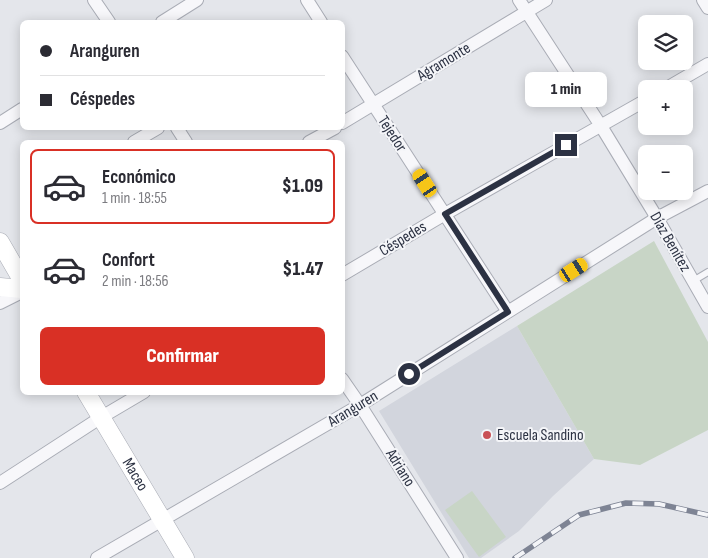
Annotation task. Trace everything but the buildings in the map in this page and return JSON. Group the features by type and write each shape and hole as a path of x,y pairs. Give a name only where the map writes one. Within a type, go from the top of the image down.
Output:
{"main road":[{"path":"0,242 20,277"},
{"path":"0,286 20,290"},
{"name":"Maceo","path":"88,395 184,558"}],"street":[{"path":"94,0 107,20"},
{"path":"165,20 197,0"},
{"path":"307,0 320,20"},
{"name":"Díaz Benítez","path":"519,0 601,126 708,307"},
{"name":"Agramonte","path":"345,121 546,0"},
{"path":"703,0 708,8"},
{"name":"Tejedor","path":"345,61 508,312"},
{"path":"681,80 708,64"},
{"name":"Céspedes","path":"345,273 638,105"},
{"path":"0,123 20,110"},
{"path":"137,140 155,130"},
{"path":"313,140 330,130"},
{"name":"Aranguren","path":"97,558 360,405 657,218 708,191"},
{"path":"0,303 20,291"},
{"name":"Adriano","path":"345,383 457,558"},
{"path":"0,483 139,395"}],"lane":[{"path":"693,280 708,272"}],"shaded area":[{"name":"Escuela Sandino","path":"517,326 594,459 553,496 519,531 481,558 469,558 379,411"}],"green space":[{"path":"654,241 708,342 708,430 640,465 594,459 517,326"},
{"path":"472,491 506,537 479,557 445,510"}],"railway":[{"path":"515,558 579,515 626,503 659,504 708,515"}],"place":[{"name":"Escuela Sandino","path":"487,435"}],"route":[{"path":"409,374 508,312 445,214 566,145"}]}
